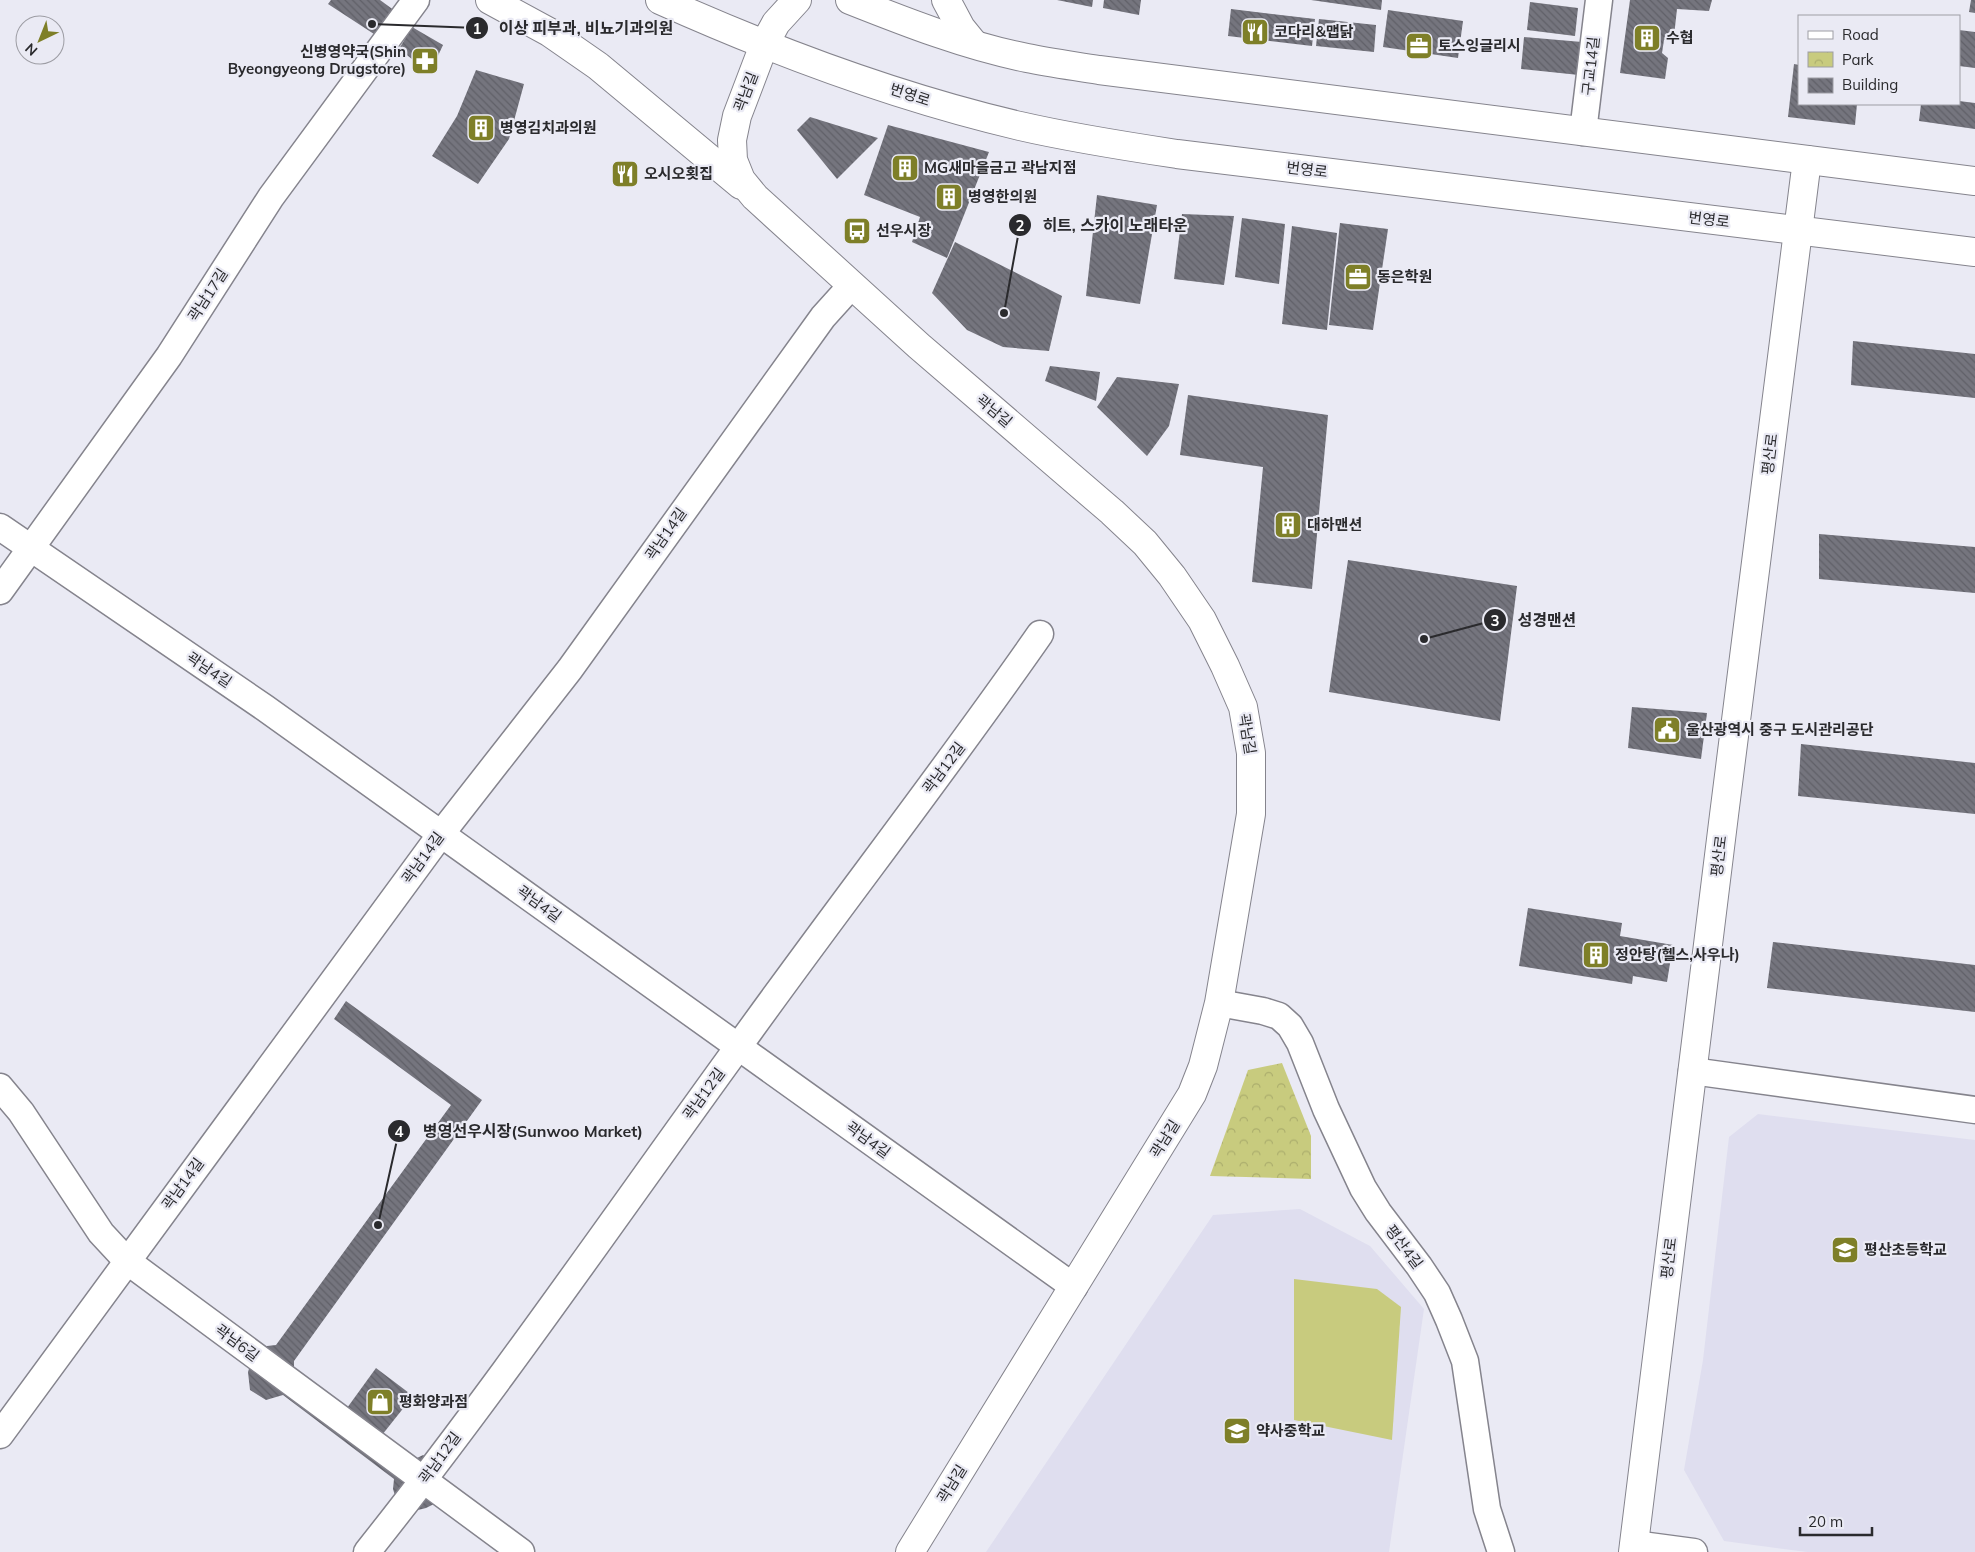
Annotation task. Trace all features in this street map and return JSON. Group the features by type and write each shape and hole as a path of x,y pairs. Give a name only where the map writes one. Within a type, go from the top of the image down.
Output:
{"main road":[{"path":"490,0 549,32 598,66 755,197"},
{"name":"번영로","path":"660,0 764,45 846,75 950,108 1090,141 1187,155 1975,252"},
{"name":"곽남길","path":"798,0 776,23 764,45 737,116 732,140 732,160 741,180 755,197 851,286 976,397 1112,512 1144,543 1172,576 1202,620 1214,643 1242,707 1252,753 1251,814 1219,1003 1204,1066 1192,1094 910,1552"},
{"path":"850,0 890,16 974,44 1027,58 1099,70 1975,181"},
{"path":"946,0 962,28 974,44"},
{"name":"평산로","path":"1634,1548 1807,160"}],"street":[{"name":"곽남17길","path":"0,590 169,356 271,197 416,0"},
{"name":"구교14길","path":"1583,132 1599,0"},
{"name":"곽남14길","path":"0,1435 440,834 570,669 812,333 851,286"},
{"name":"곽남4길","path":"0,527 265,708 1074,1288"},
{"name":"곽남12길","path":"366,1552 424,1481 738,1047 989,708 1040,634"},
{"name":"평산4길","path":"1219,1003 1263,1011 1278,1016 1290,1026 1300,1042 1326,1109 1362,1188 1437,1294 1465,1361 1487,1509 1501,1552"},
{"path":"1692,1071 1975,1110"},
{"name":"곽남6길","path":"0,1087 21,1112 101,1233 127,1261 521,1552"},
{"path":"1634,1548 1694,1552"}],"shaded area":[{"name":"평산초등학교","path":"1758,1114 1975,1140 1975,1552 1807,1552 1724,1541 1684,1470 1703,1360 1729,1137"},
{"name":"약사중학교","path":"1300,1209 1370,1246 1424,1309 1389,1552 986,1552 1213,1215"}],"green space":[{"path":"1282,1063 1311,1136 1311,1179 1210,1176 1248,1070"},
{"path":"1294,1279 1377,1289 1401,1307 1392,1440 1294,1420"}],"building":[{"path":"331,0 380,0 395,11 377,36 328,4"},
{"path":"1057,0 1093,0 1092,7"},
{"path":"1104,0 1141,0 1139,15 1103,8"},
{"path":"1311,0 1382,0 1381,10"},
{"name":"수협","path":"1630,0 1712,0 1709,11 1677,9 1674,36 1664,40 1662,53 1668,58 1665,79 1620,73"},
{"path":"1971,0 1975,0 1975,13 1969,12"},
{"path":"1530,2 1578,8 1575,36 1527,30"},
{"path":"1231,9 1315,19 1312,46 1228,36"},
{"path":"1388,10 1463,21 1458,58 1383,47"},
{"path":"1319,19 1376,25 1374,52 1316,46"},
{"name":"신병영약국(Shin Byeongyeong Drugstore)","path":"412,27 443,45 430,73 399,49"},
{"path":"1960,30 1975,32 1975,68 1960,66"},
{"path":"1524,37 1582,42 1579,75 1521,69"},
{"path":"1794,64 1798,65 1798,105 1857,105 1855,125 1788,117"},
{"name":"병영김치과의원","path":"476,70 524,84 509,139 478,184 432,156 457,116"},
{"path":"1960,101 1975,103 1975,129 1919,121 1921,105 1960,105"},
{"path":"810,117 878,138 837,179 797,130"},
{"path":"888,125 989,152 947,258 912,242 920,217 864,195"},
{"path":"1097,195 1157,205 1140,304 1086,296"},
{"path":"1182,214 1234,216 1224,285 1174,279"},
{"path":"1242,218 1285,224 1279,284 1235,277"},
{"name":"동은학원","path":"1340,223 1388,229 1373,330 1329,325"},
{"path":"1292,226 1337,233 1327,330 1282,324"},
{"path":"955,242 1062,296 1049,351 1003,347 967,330 932,293"},
{"path":"1853,341 1975,354 1975,398 1851,385"},
{"path":"1050,366 1100,372 1096,401 1045,381"},
{"path":"1117,377 1179,384 1169,426 1147,456 1097,407"},
{"name":"대하맨션","path":"1188,395 1328,415 1312,589 1252,582 1263,467 1180,455"},
{"path":"1819,534 1975,547 1975,593 1819,579"},
{"path":"1348,560 1517,586 1500,721 1329,692"},
{"name":"울산광역시 중구 도시관리공단","path":"1632,707 1707,713 1701,759 1628,748"},
{"path":"1801,744 1975,763 1975,814 1798,796"},
{"name":"정안탕(헬스,사우나)","path":"1528,908 1622,923 1620,936 1673,945 1667,982 1633,976 1632,984 1519,966"},
{"path":"1773,942 1975,965 1975,1012 1767,988"},
{"path":"346,1001 482,1100 294,1361 294,1373 411,1461 423,1455 431,1459 442,1473 443,1486 438,1502 426,1508 410,1512 397,1502 393,1489 394,1479 283,1395 266,1400 250,1390 248,1372 252,1359 267,1346 276,1345 451,1105 334,1019"},
{"name":"평화양과점","path":"376,1368 413,1396 382,1435 347,1408"}],"place":[{"name":"이상 피부과, 비뇨기과의원","path":"372,24"},
{"name":"코다리&맵닭","path":"1255,32"},
{"name":"수협","path":"1647,38"},
{"name":"토스잉글리시","path":"1419,46"},
{"name":"신병영약국(Shin Byeongyeong Drugstore)","path":"425,61"},
{"name":"병영김치과의원","path":"481,128"},
{"name":"MG새마을금고 곽남지점","path":"905,168"},
{"name":"오시오횟집","path":"625,174"},
{"name":"병영한의원","path":"949,197"},
{"name":"선우시장","path":"857,231"},
{"name":"동은학원","path":"1358,277"},
{"name":"히트, 스카이 노래타운","path":"1004,313"},
{"name":"대하맨션","path":"1288,525"},
{"name":"성경맨션","path":"1424,639"},
{"name":"울산광역시 중구 도시관리공단","path":"1667,730"},
{"name":"정안탕(헬스,사우나)","path":"1596,955"},
{"name":"병영선우시장(Sunwoo Market)","path":"378,1225"},
{"name":"평산초등학교","path":"1845,1250"},
{"name":"평화양과점","path":"380,1402"},
{"name":"약사중학교","path":"1237,1431"}]}
